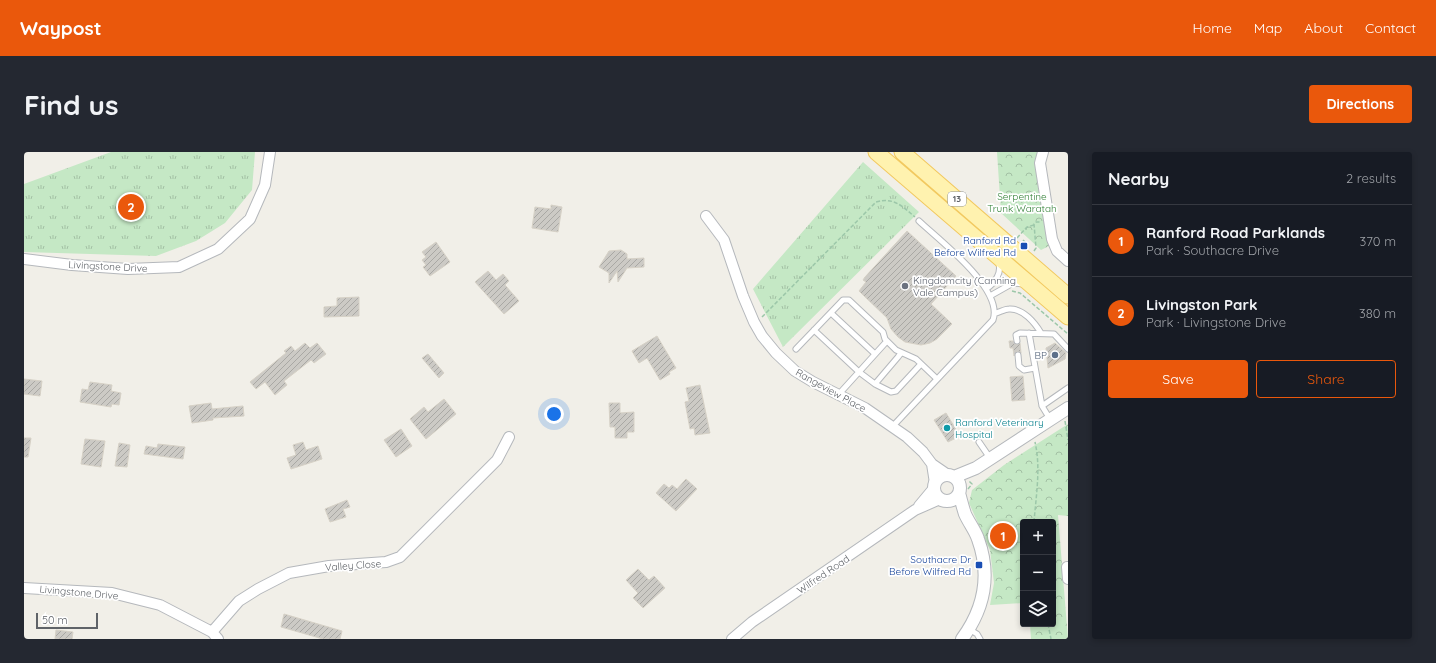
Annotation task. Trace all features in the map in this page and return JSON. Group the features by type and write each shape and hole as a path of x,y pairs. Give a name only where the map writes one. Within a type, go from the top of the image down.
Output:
{"main road":[{"name":"13","path":"876,152 1068,317"},
{"name":"13","path":"902,152 1068,296"}],"street":[{"name":"Livingstone Drive","path":"24,259 72,265 128,269 179,267 218,249 250,219 265,185 270,152"},
{"path":"1043,152 1040,163 1052,239 1057,251 1068,261"},
{"name":"Rangeview Place","path":"706,216 724,240 743,296 754,322 762,336 776,353 795,371 813,382 865,408 892,427 916,445 932,464 955,483"},
{"name":"Wilfred Road","path":"955,483 1066,410"},
{"name":"Valley Close","path":"215,635 240,601 258,589 289,574 329,566 386,562 400,556 497,460 509,437"},
{"path":"932,464 934,485 937,496 965,513"},
{"name":"Wilfred Road","path":"915,510 940,477 955,483"},
{"path":"955,483 965,513 978,538 982,554 984,573 984,588 979,609 962,639"},
{"name":"Wilfred Road","path":"732,639 752,622 915,510 944,500 954,499 955,483"},
{"path":"1068,567 1068,579"},
{"name":"Livingstone Drive","path":"24,588 112,593 160,605 215,635"}],"lane":[{"path":"892,427 993,320 996,313 990,296 971,269 919,221"},
{"path":"986,289 993,284 998,274 1000,265 994,254"},
{"path":"990,296 1013,283 1020,283 1035,289"},
{"path":"796,349 843,300 849,300 883,332 887,341 896,350 900,353 910,355 937,379"},
{"path":"996,313 1009,309 1021,312 1035,323 1041,333"},
{"path":"830,313 875,354"},
{"path":"814,330 859,372 875,384 894,392 921,364"},
{"path":"1017,341 1016,334 1020,333 1054,334 1068,349"},
{"path":"1029,333 1042,406 1051,420"},
{"path":"839,394 887,341"},
{"path":"875,384 900,353"},
{"path":"1018,355 1019,366 1024,370 1035,368"},
{"path":"1042,406 1068,388"},
{"path":"979,442 990,459"},
{"path":"969,629 977,634 980,639"}],"path":[{"path":"754,322 771,309 876,202 885,200 894,202 903,206 919,221"},
{"path":"1016,239 1027,227 1034,225 1036,222 1050,223"},
{"path":"1032,253 1036,248 1034,225"},
{"path":"1009,289 1013,292 1022,294 1068,334"},
{"path":"1066,410 1068,440"},
{"path":"1031,433 1036,442 1038,455 1038,478 1034,519"},
{"path":"1049,627 1051,639"}],"green space":[{"path":"111,152 255,152 252,190 225,223 196,241 156,256 24,252 24,184"},
{"name":"Serpentine Trunk Waratah","path":"997,152 1037,152 1040,164 1045,223 1049,246 1041,250 1001,213"},
{"path":"863,162 919,212 783,347 753,289"},
{"path":"1068,424 1068,516 1058,515 1068,639 1031,639 1030,627 1056,627 1056,519 1020,519 1020,603 990,605 994,583 990,550 969,503 972,490 1004,465"}],"building":[{"path":"551,205 562,207 558,232 532,228 535,207 551,209"},
{"name":"Kingdomcity (Canning Vale Campus)","path":"907,231 956,276 931,304 952,324 937,339 930,343 921,345 905,342 898,337 891,329 887,318 859,291 866,282 863,280 865,277"},
{"path":"436,242 450,262 430,276 423,267 426,265 422,260 426,257 422,252"},
{"path":"621,250 627,254 627,259 644,258 644,267 627,268 618,282 617,271 609,283 609,273 599,267 609,251"},
{"path":"488,271 496,280 503,274 509,281 505,285 519,301 504,314 475,282"},
{"path":"359,297 359,316 324,317 324,307 337,306 337,298"},
{"path":"657,336 676,368 660,380 647,358 639,363 632,351"},
{"path":"1009,341 1013,341 1016,345 1020,343 1021,353 1017,351 1014,356 1013,348 1010,348"},
{"path":"305,343 310,348 317,343 326,354 314,363 311,360 284,381 287,385 275,395 265,382 256,389 250,382 286,353 284,351 291,346 295,351"},
{"path":"1055,343 1066,353 1065,359 1048,368 1046,348"},
{"path":"428,354 444,373 439,378 422,358"},
{"path":"1023,376 1025,400 1012,401 1010,377"},
{"path":"24,379 42,381 40,396 24,394"},
{"path":"90,382 112,385 111,391 121,393 119,405 112,404 111,407 80,402 82,389 88,390"},
{"path":"700,385 710,433 695,435 694,428 690,429 685,402 689,401 686,388"},
{"path":"444,399 456,414 426,439 410,419 424,407 428,412"},
{"path":"211,403 212,409 243,406 244,416 213,418 213,420 192,423 189,406"},
{"path":"609,403 620,403 620,413 634,412 634,432 627,432 627,438 615,438 615,427 610,427"},
{"name":"Ranford Veterinary Hospital","path":"946,413 960,436 948,442 934,420"},
{"path":"401,429 412,446 396,457 384,440"},
{"path":"24,438 31,438 28,457 24,457"},
{"path":"85,439 105,441 101,467 81,464"},
{"path":"303,442 306,450 318,446 322,459 291,469 287,458 296,455 293,445"},
{"path":"119,443 130,445 127,467 115,466"},
{"path":"158,444 185,447 183,459 144,454 146,446 157,448"},
{"path":"686,479 697,489 676,511 656,493 664,484 669,488 672,485 677,489"},
{"path":"347,500 350,507 343,509 346,517 330,522 325,509"},
{"path":"638,569 649,580 654,576 665,588 643,608 633,598 638,593 626,580"},
{"path":"284,614 342,631 340,639 323,639 281,627"},
{"path":"56,630 73,632 72,639 55,639"}],"place":[{"name":"Livingston Park","path":"131,207"},
{"name":"Ranford Rd Before Wilfred Rd","path":"1024,246"},
{"name":"Kingdomcity (Canning Vale Campus)","path":"905,286"},
{"name":"BP","path":"1055,355"},
{"name":"Ranford Veterinary Hospital","path":"947,428"},
{"name":"Ranford Road Parklands","path":"1003,536"},
{"name":"Southacre Dr Before Wilfred Rd","path":"979,565"}]}
